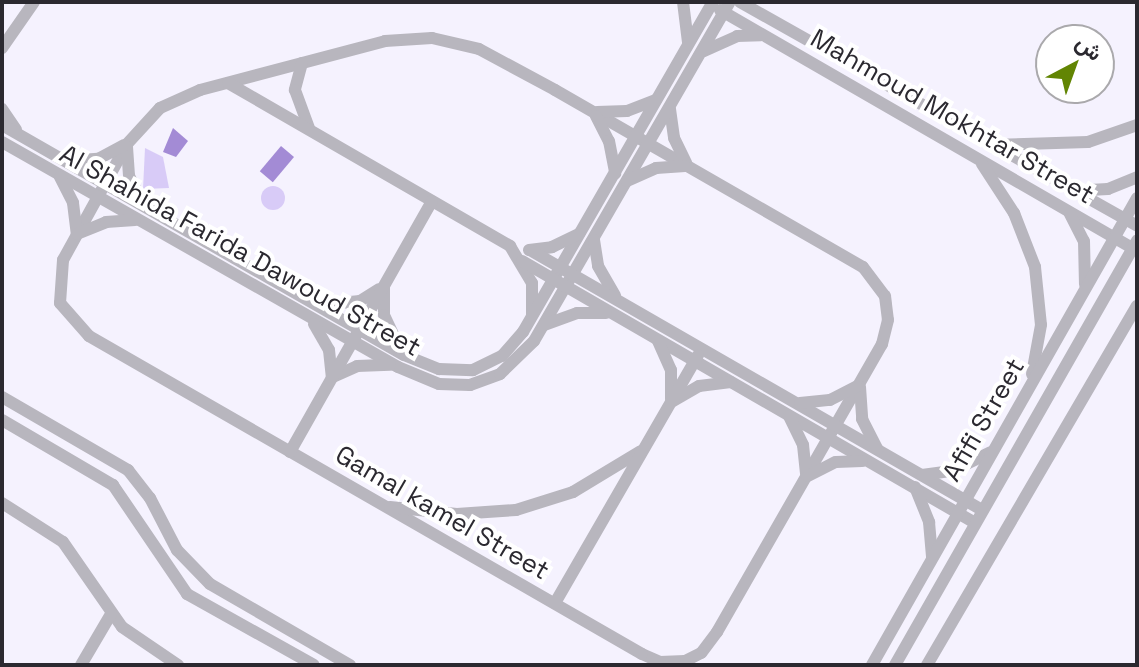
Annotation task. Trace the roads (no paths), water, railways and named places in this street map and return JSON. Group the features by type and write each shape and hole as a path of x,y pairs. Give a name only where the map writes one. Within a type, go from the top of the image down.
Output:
{"street":[{"path":"2,48 34,2"},
{"path":"683,2 688,46"},
{"name":"Mahmoud Mokhtar Street","path":"740,2 1137,226"},
{"path":"761,2 771,20"},
{"name":"Al Shahida Farida Dawoud Street","path":"2,125 359,329 401,361 439,384 486,381 513,365 544,325 582,232 711,3"},
{"name":"Mahmoud Mokhtar Street","path":"711,3 727,7 764,35 1135,247"},
{"name":"Al Shahida Farida Dawoud Street","path":"6,146 352,342 401,361 439,369 473,370 502,356 594,238 727,7"},
{"path":"701,53 737,36 764,35"},
{"name":"Gamal kamel Street","path":"385,41 456,41 500,59 872,275 885,296 888,320 860,384 717,632 694,658 668,663 651,659 76,328 57,289 63,260 127,144 160,108 228,83 385,41"},
{"path":"302,63 295,90 311,131"},
{"path":"228,83 564,277 619,302 982,510"},
{"path":"615,173 609,141 594,112 627,111 658,99"},
{"path":"627,181 656,168 687,166 674,138 670,106"},
{"path":"2,109 21,136"},
{"path":"990,145 1088,142 1137,125"},
{"path":"65,161 98,159 127,144 129,176 144,206"},
{"path":"978,158 1014,213 1035,267 1041,325 1029,386"},
{"path":"58,174 73,203 77,234 106,222 138,221"},
{"path":"1069,190 1108,189 1137,177"},
{"name":"Afifi Street","path":"872,665 1137,198"},
{"path":"290,452 432,201"},
{"path":"1069,211 1084,241 1083,291"},
{"path":"526,255 562,243 582,232"},
{"path":"594,238 603,279 619,302"},
{"name":"Afifi Street","path":"895,665 1135,247"},
{"path":"526,255 532,283 532,318"},
{"path":"564,277 612,314 975,523"},
{"path":"314,303 345,305 385,284"},
{"path":"332,377 370,364 401,361 384,315 385,284"},
{"path":"927,665 1137,306"},
{"path":"544,325 577,313 612,314"},
{"path":"306,316 324,337 332,377"},
{"path":"658,340 671,370 671,403"},
{"path":"555,603 702,349"},
{"path":"671,403 699,386 731,382"},
{"path":"795,403 830,400 860,384 862,419 877,450"},
{"path":"2,397 100,449 128,470 150,498 177,550 210,584 350,665"},
{"path":"788,415 803,445 806,477 836,462 869,462"},
{"path":"2,420 113,485 187,594 314,665"},
{"path":"385,506 457,514 516,510 573,492 644,450"},
{"path":"921,475 967,466 993,450"},
{"path":"915,487 929,522 932,558"},
{"path":"2,503 63,542 111,614 135,638 178,665"},
{"path":"81,665 111,614"}]}
